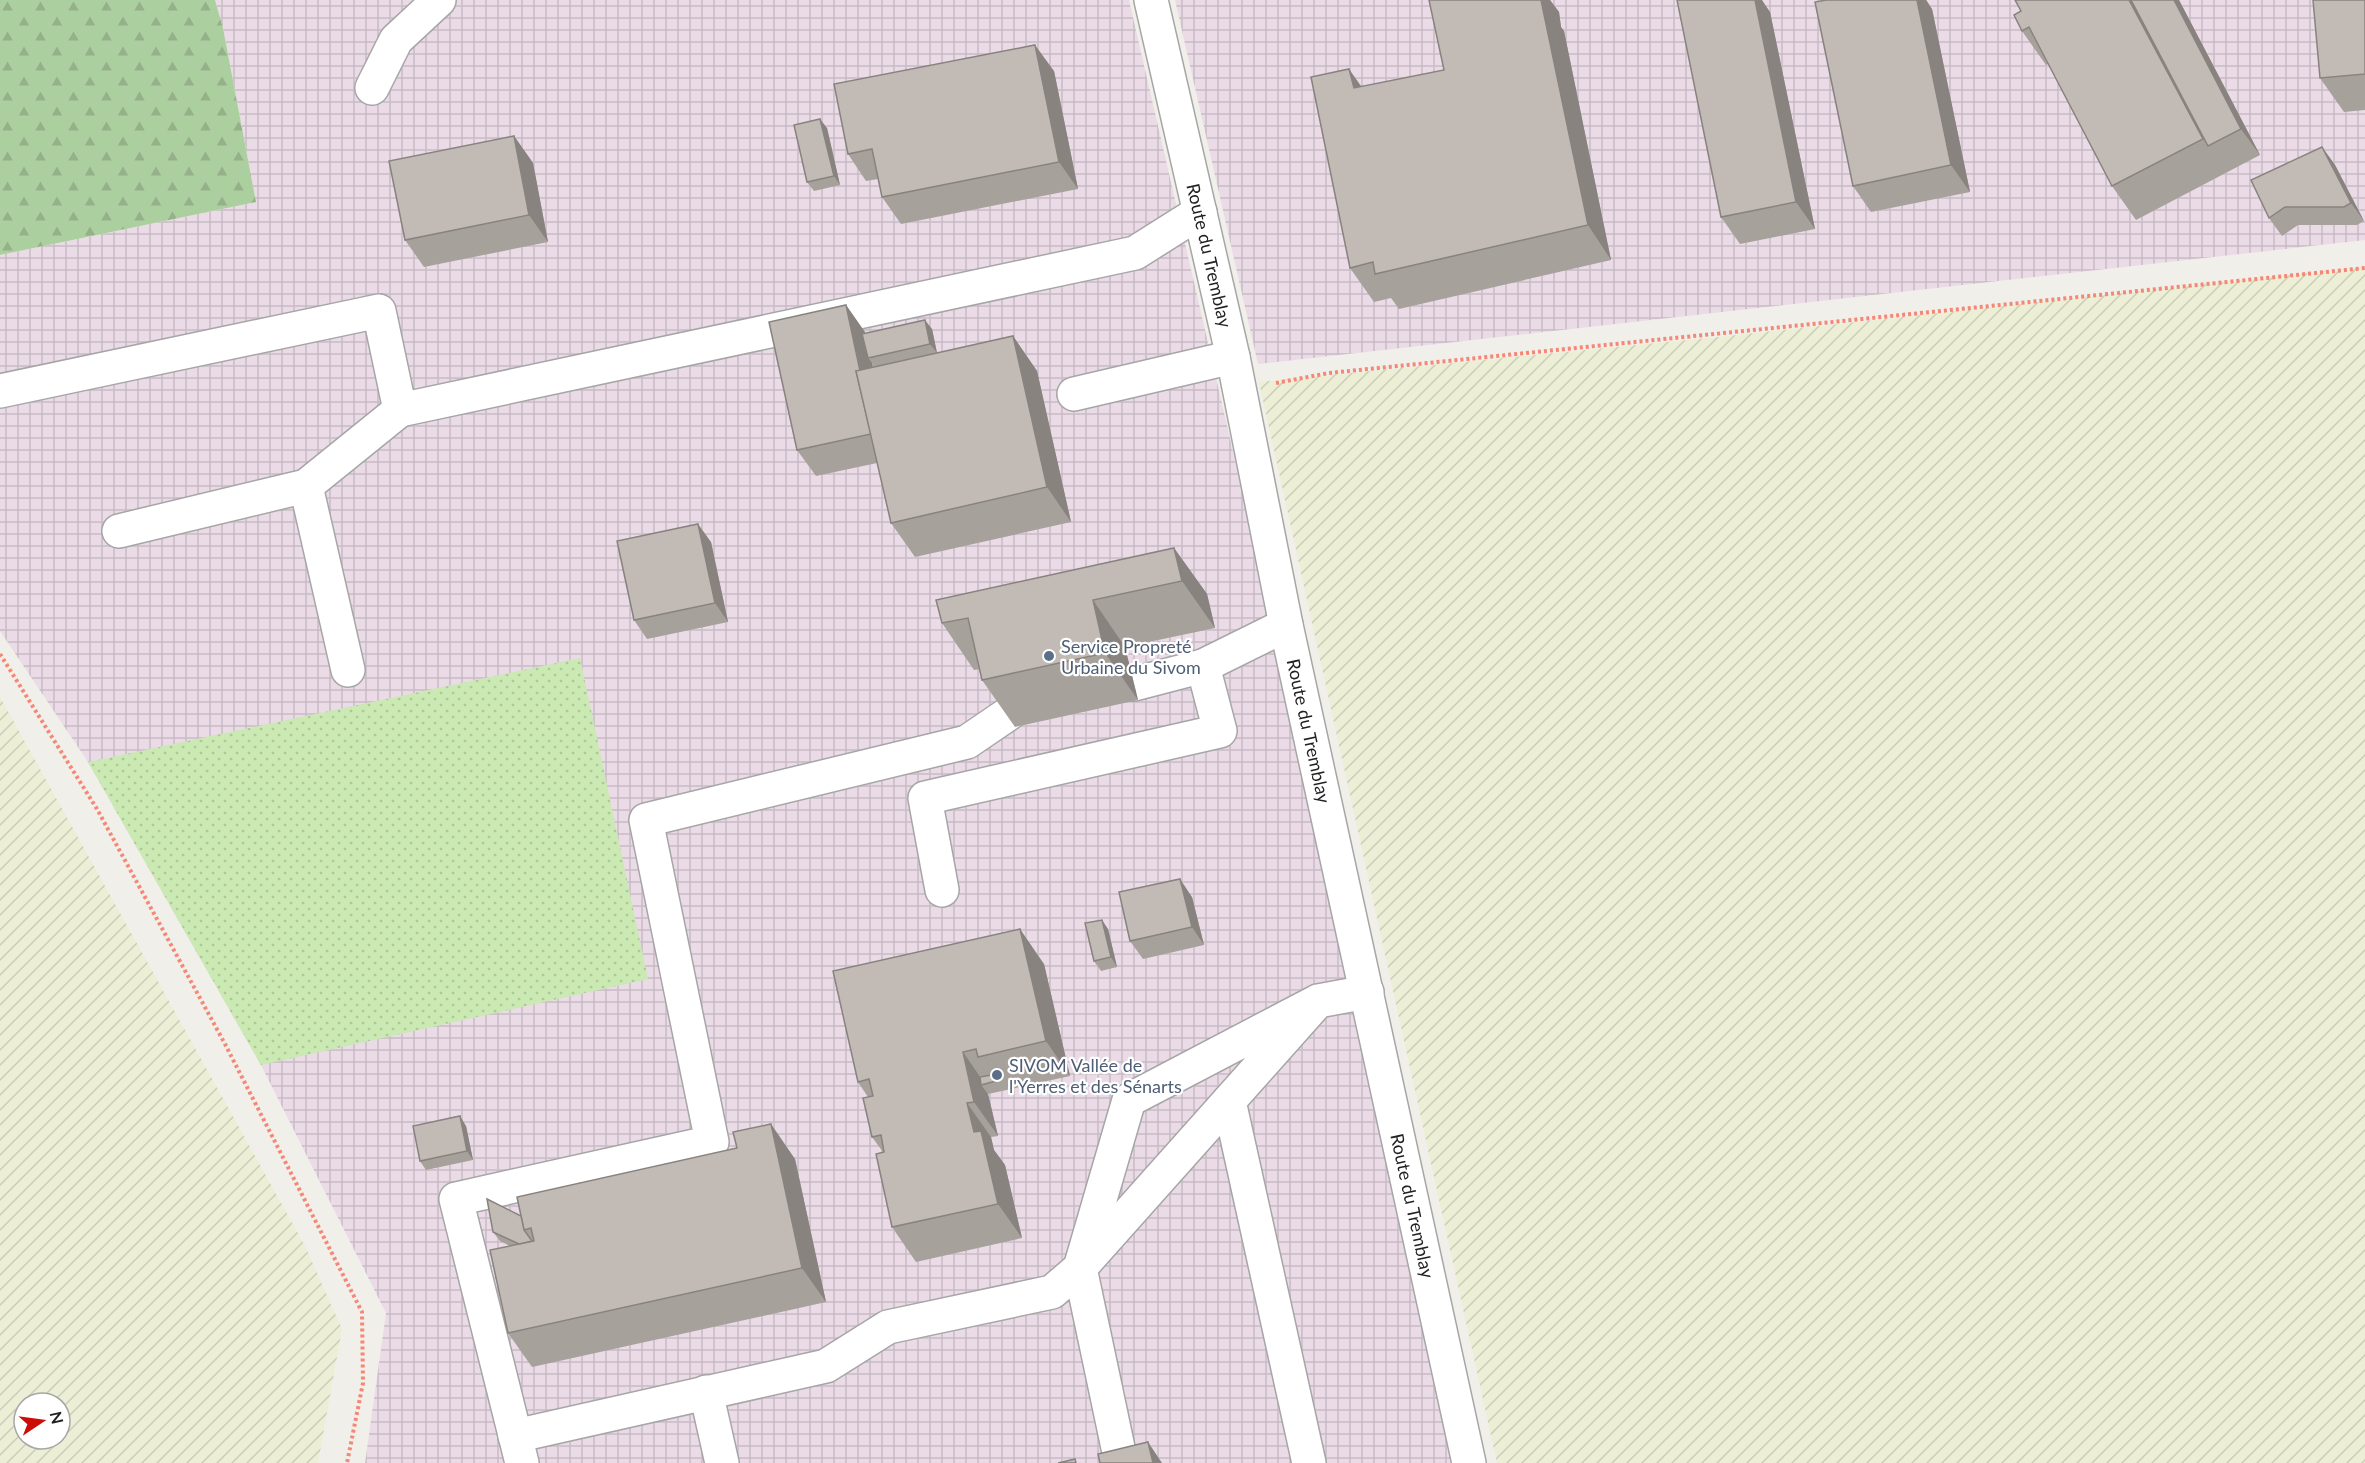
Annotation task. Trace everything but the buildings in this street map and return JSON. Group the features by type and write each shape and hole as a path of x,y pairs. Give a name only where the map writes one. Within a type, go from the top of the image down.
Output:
{"street":[{"path":"372,88 396,40 439,0"},
{"name":"Route du Tremblay","path":"1150,0 1240,389 1286,625 1469,1463"},
{"path":"119,531 306,486 400,410 1135,253 1200,212"},
{"path":"0,392 379,311 400,410"},
{"path":"1074,394 1233,357"},
{"path":"306,486 348,670"},
{"path":"1134,684 1203,666 1286,625"},
{"path":"942,890 925,798 1220,731 1203,666"},
{"path":"1011,712 967,742 646,820 712,1142 456,1199 518,1450 706,1392 826,1366 888,1327 1052,1292 1080,1268 1318,1001"},
{"path":"1118,1463 1121,1462 1080,1268 1129,1100 1318,1001 1367,992"},
{"path":"1229,1101 1308,1463"},
{"path":"706,1392 722,1463"}],"path":[{"path":"1240,389 1329,373 2365,268"},
{"path":"0,654 97,808 225,1044 362,1312 363,1383 347,1463"}],"shaded area":[{"path":"215,0 1129,0 1466,1463 365,1463 386,1313 261,1065 88,762 0,631 0,255 256,202 223,28"},
{"path":"1175,0 2365,0 2365,240 1258,364"}],"green space":[{"path":"0,0 215,0 223,28 256,202 0,255"},
{"path":"2365,267 2365,1463 1497,1463 1259,382 1718,337"},
{"path":"580,658 648,979 261,1065 88,762"},
{"path":"0,697 305,1246 342,1329 318,1463 0,1463"}],"place":[{"name":"Service Propreté Urbaine du Sivom","path":"1049,656"},
{"name":"SIVOM Vallée de l'Yerres et des Sénarts","path":"997,1075"}]}
